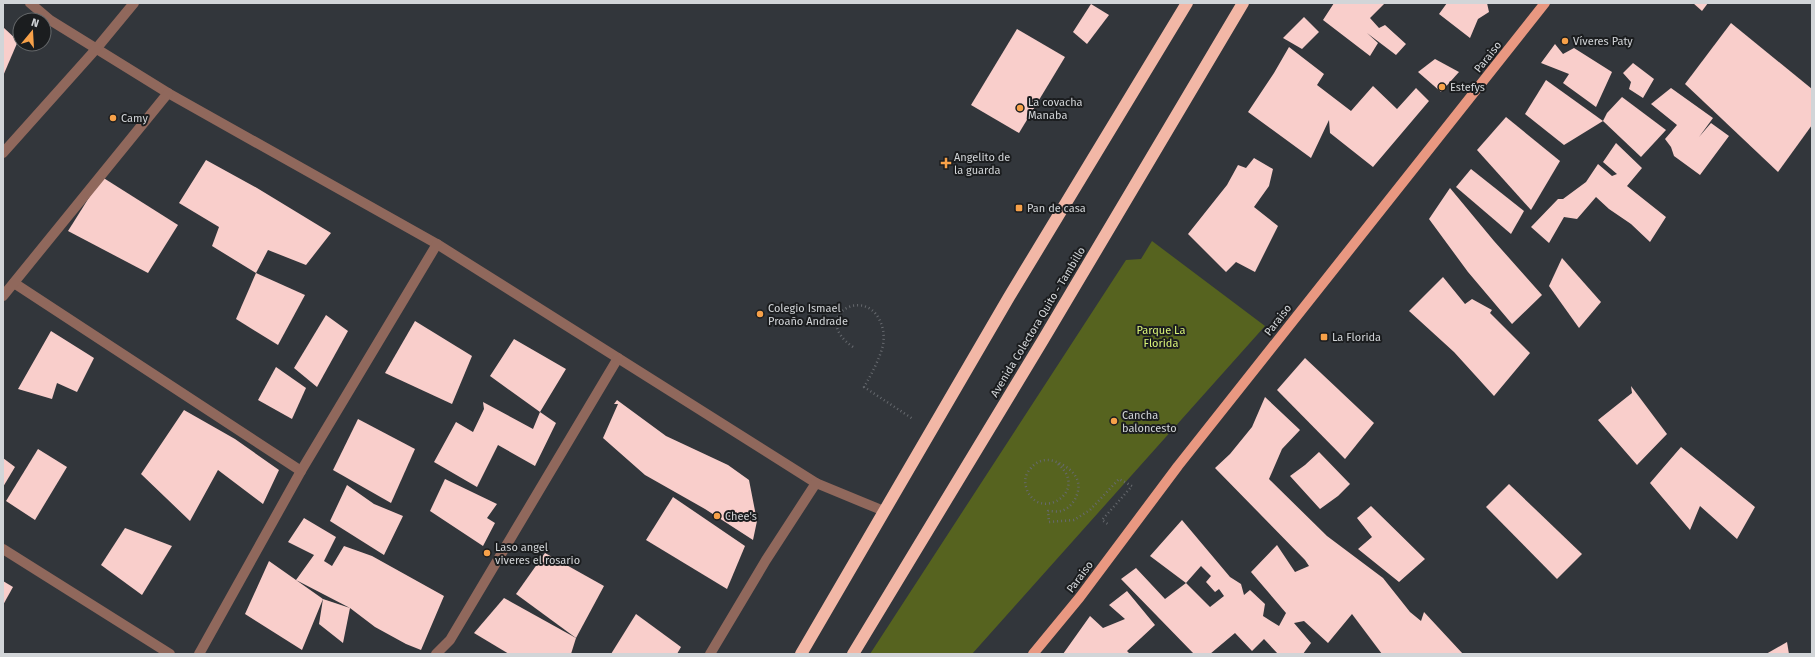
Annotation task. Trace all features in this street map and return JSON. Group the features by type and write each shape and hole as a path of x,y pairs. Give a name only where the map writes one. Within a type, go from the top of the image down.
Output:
{"highway":[{"path":"801,654 1009,297 1187,3"},
{"name":"Avenida Colectora Quito - Tambillo","path":"853,654 1243,3"}],"main road":[{"name":"Paraiso","path":"1033,654 1080,597 1178,466 1545,3"}],"street":[{"path":"30,3 50,20 168,93 437,244 816,483 884,511"},
{"path":"3,153 96,49 134,3"},
{"path":"3,296 168,93"},
{"path":"199,654 301,471 437,244"},
{"path":"14,283 301,471"},
{"path":"436,654 450,640 618,358"},
{"path":"710,654 766,560 816,483"},
{"path":"3,550 170,654"}],"path":[{"path":"853,347 838,333 836,325 838,316 844,310 851,306 860,305 871,309 878,315 882,324 884,335 882,348 864,388 930,431"},
{"path":"1058,464 1066,470 1069,481 1066,493 1059,501 1047,504 1036,502 1028,494 1024,483 1027,471 1035,463 1046,460 1057,462 1069,469 1077,479 1078,492 1072,504 1061,511 1048,511 1049,522 1074,520 1090,510 1120,479 1132,486 1102,520 1125,537"}],"green space":[{"name":"Parque La Florida","path":"1152,241 1265,326 972,654 870,654 1126,260 1141,259"}],"building":[{"path":"1334,3 1385,3 1370,18 1379,28 1385,25 1406,44 1396,55 1367,33 1378,43 1370,56 1323,20"},
{"path":"1447,3 1487,3 1489,12 1478,19 1470,38 1439,14"},
{"path":"1693,3 1708,3 1702,11"},
{"path":"1091,4 1109,15 1087,44 1073,32"},
{"path":"1304,17 1319,32 1302,49 1283,38"},
{"path":"1731,23 1812,89 1812,125 1778,172 1685,84"},
{"path":"3,27 12,35 12,52 13,52 3,76"},
{"path":"1017,29 1065,57 1019,133 971,105"},
{"path":"1555,44 1563,54 1574,48 1612,72 1596,107 1563,83 1569,74 1541,63"},
{"path":"1289,47 1324,74 1317,85 1351,111 1373,86 1397,109 1416,88 1429,101 1373,167 1330,133 1329,120 1311,158 1248,112"},
{"path":"1435,59 1459,72 1441,92 1418,72"},
{"path":"1633,63 1654,79 1643,98 1629,89 1631,82 1623,73"},
{"path":"1546,80 1603,121 1564,145 1525,114"},
{"path":"1671,88 1713,118 1699,137 1711,123 1729,136 1700,175 1674,156 1671,147 1665,139 1677,125 1651,104"},
{"path":"1622,97 1666,130 1641,157 1603,121 1607,113"},
{"path":"1506,117 1560,161 1531,210 1477,150"},
{"path":"1616,143 1642,168 1627,186 1666,217 1650,242 1631,224 1609,209 1596,197 1577,219 1564,217 1549,243 1531,227 1558,199 1563,199 1586,182 1598,164 1612,176 1617,174 1603,162"},
{"path":"1254,158 1273,169 1269,186 1254,207 1278,226 1255,272 1236,262 1226,272 1188,234 1227,185 1238,165 1246,168"},
{"path":"206,160 257,188 331,233 306,265 268,250 256,273 212,246 219,227 179,203"},
{"path":"1471,169 1524,211 1511,234 1456,187"},
{"path":"102,177 178,225 148,273 68,231"},
{"path":"1450,188 1542,295 1512,324 1468,272 1429,219"},
{"path":"1562,258 1601,302 1579,328 1549,286"},
{"path":"256,273 305,295 278,345 236,319"},
{"path":"1443,277 1465,304 1472,299 1492,310 1490,313 1530,353 1494,396 1454,352 1409,311"},
{"path":"326,315 348,331 317,387 294,368"},
{"path":"415,321 472,356 452,404 385,373"},
{"path":"51,331 94,358 77,392 57,383 52,399 18,389"},
{"path":"514,339 566,369 540,412 490,376"},
{"path":"1305,358 1374,423 1345,459 1277,390"},
{"path":"276,367 306,388 292,419 258,400"},
{"path":"1631,386 1667,434 1637,465 1598,420 1632,393"},
{"path":"1265,397 1300,430 1282,449 1269,479 1327,536 1383,578 1410,612 1421,621 1424,612 1463,654 1382,654 1352,614 1328,643 1304,621 1294,623 1311,643 1303,654 1278,654 1264,639 1252,651 1235,633 1210,654 1194,654 1121,579 1136,568 1165,599 1186,583 1150,556 1182,520 1230,577 1241,584 1244,595 1250,590 1265,604 1263,616 1279,626 1286,613 1251,572 1277,545 1295,572 1309,566 1305,560 1215,468 1230,454 1252,427","holes":["1201,566 1211,576 1206,582 1215,592 1219,589 1224,596 1210,607 1186,583"]},
{"path":"617,400 666,436 728,465 749,480 757,521 753,540 705,509 645,475 603,438 618,404 614,404"},
{"path":"483,402 533,429 540,412 556,423 535,466 498,445 477,487 434,462 456,422 473,432 484,409"},
{"path":"184,410 235,439 279,470 263,504 218,470 190,521 141,474"},
{"path":"358,419 415,449 391,503 333,470"},
{"path":"1681,447 1755,507 1737,539 1700,506 1690,530 1650,483"},
{"path":"38,449 67,467 35,520 6,501"},
{"path":"1319,452 1350,484 1338,496 1320,509 1290,476"},
{"path":"3,458 15,467 3,487"},
{"path":"445,479 497,504 487,518 495,523 483,546 430,511"},
{"path":"1509,484 1582,554 1557,579 1486,507"},
{"path":"347,485 374,504 403,516 384,555 330,521"},
{"path":"673,497 745,546 727,589 646,540"},
{"path":"1371,506 1425,559 1399,582 1358,549 1372,537 1357,518"},
{"path":"304,518 336,537 324,561 332,566 344,546 372,556 444,596 421,650 406,644 375,627 350,608 296,580 314,555 288,542"},
{"path":"125,528 172,546 142,595 101,565"},
{"path":"545,553 604,586 576,638 516,594"},
{"path":"269,561 323,599 302,650 245,614"},
{"path":"3,581 13,587 3,605"},
{"path":"1127,591 1155,625 1127,651 1130,654 1063,654 1090,616 1103,628 1125,619 1109,605"},
{"path":"504,598 576,638 571,654 509,654 474,633"},
{"path":"323,599 350,608 343,643 319,624"},
{"path":"636,614 681,647 677,654 611,654"},
{"path":"1787,642 1789,654 1766,654"}],"place":[{"name":"Víveres Paty","path":"1565,41"},
{"name":"Estefys","path":"1442,87"},
{"name":"La covacha Manaba","path":"1020,108"},
{"name":"Camy","path":"113,118"},
{"name":"Angelito de la guarda","path":"946,163"},
{"name":"Pan de casa","path":"1019,208"},
{"name":"Colegio Ismael Proaño Andrade","path":"760,314"},
{"name":"La Florida","path":"1324,337"},
{"name":"Cancha baloncesto","path":"1114,421"},
{"name":"Chee's","path":"717,516"},
{"name":"Laso angel viveres el rosario","path":"487,553"}]}
